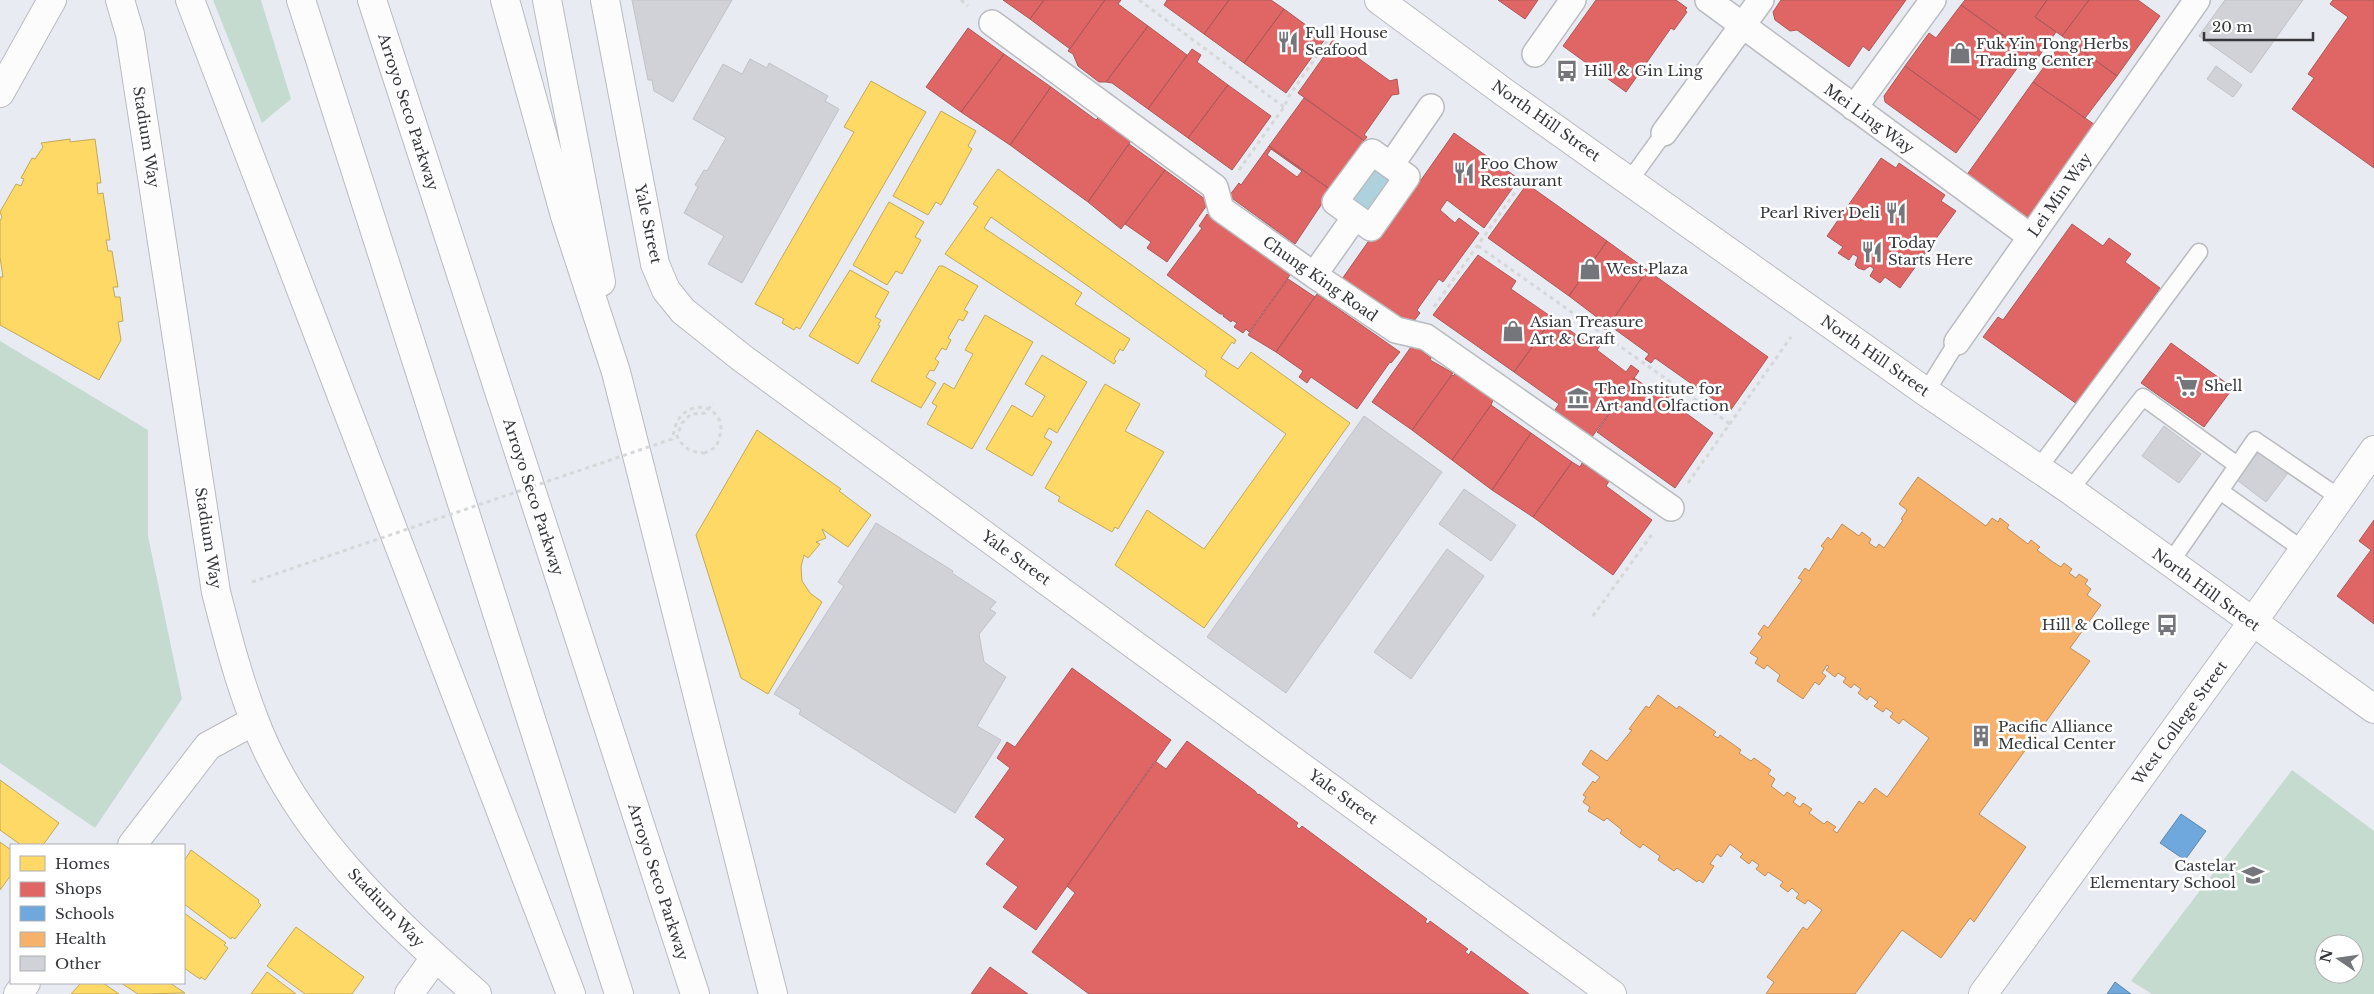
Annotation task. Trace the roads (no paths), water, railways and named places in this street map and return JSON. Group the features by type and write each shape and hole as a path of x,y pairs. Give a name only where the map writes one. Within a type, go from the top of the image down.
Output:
{"main road":[{"path":"0,93 52,0"},
{"name":"Stadium Way","path":"120,0 130,34 216,592 236,666 254,721 304,814 378,905 477,994"},
{"path":"190,0 571,994"},
{"path":"301,0 619,994"},
{"name":"Arroyo Seco Parkway","path":"372,0 695,994"},
{"path":"505,0 565,216 616,372 773,994"},
{"path":"547,0 589,210 616,372"},
{"name":"Yale Street","path":"605,0 655,264 666,290 683,311 742,358 1612,994"},
{"name":"North Hill Street","path":"1379,0 1926,392 2070,490 2252,623 2374,709"},
{"name":"West College Street","path":"1983,994 2252,623 2302,549 2374,450"},
{"path":"133,844 208,746 254,721"},
{"path":"409,994 435,958"}],"street":[{"path":"1535,54 1573,0"},
{"name":"Mei Ling Way","path":"1708,0 2032,237"},
{"path":"1664,133 1761,0"},
{"path":"1854,108 1933,0"},
{"name":"Lei Min Way","path":"1957,342 2032,237 2186,4"},
{"name":"Chung King Road","path":"992,23 1215,188 1222,209 1314,275 1396,330 1426,337 1671,508"},
{"path":"1391,165 1432,107"},
{"path":"1372,152 1407,177 1371,228 1355,217 1335,202 1372,152"},
{"path":"1314,275 1355,217"}],"lane":[{"path":"1630,180 1664,133"},
{"path":"2038,469 2199,252"},
{"name":"Lei Min Way","path":"1926,392 1957,342"},
{"path":"2070,490 2143,397 2237,466"},
{"path":"2170,563 2255,440 2340,498"},
{"path":"2220,491 2302,549"}],"water":[{"path":"1372,165 1396,181 1374,213 1367,208 1364,213 1353,205 1356,200 1350,196"}],"place":[{"name":"Full House Seafood","path":"1288,42"},
{"name":"Fuk Yin Tong Herbs Trading Center","path":"1960,53"},
{"name":"Hill & Gin Ling","path":"1567,71"},
{"name":"Foo Chow Restaurant","path":"1464,173"},
{"name":"Pearl River Deli","path":"1896,213"},
{"name":"Today Starts Here","path":"1872,252"},
{"name":"West Plaza","path":"1590,269"},
{"name":"Asian Treasure Art & Craft","path":"1513,331"},
{"name":"Shell","path":"2187,386"},
{"name":"The Institute for Art and Olfaction","path":"1578,398"},
{"name":"Hill & College","path":"2167,625"},
{"name":"Pacific Alliance Medical Center","path":"1981,736"},
{"name":"Castelar Elementary School","path":"2253,875"}]}
